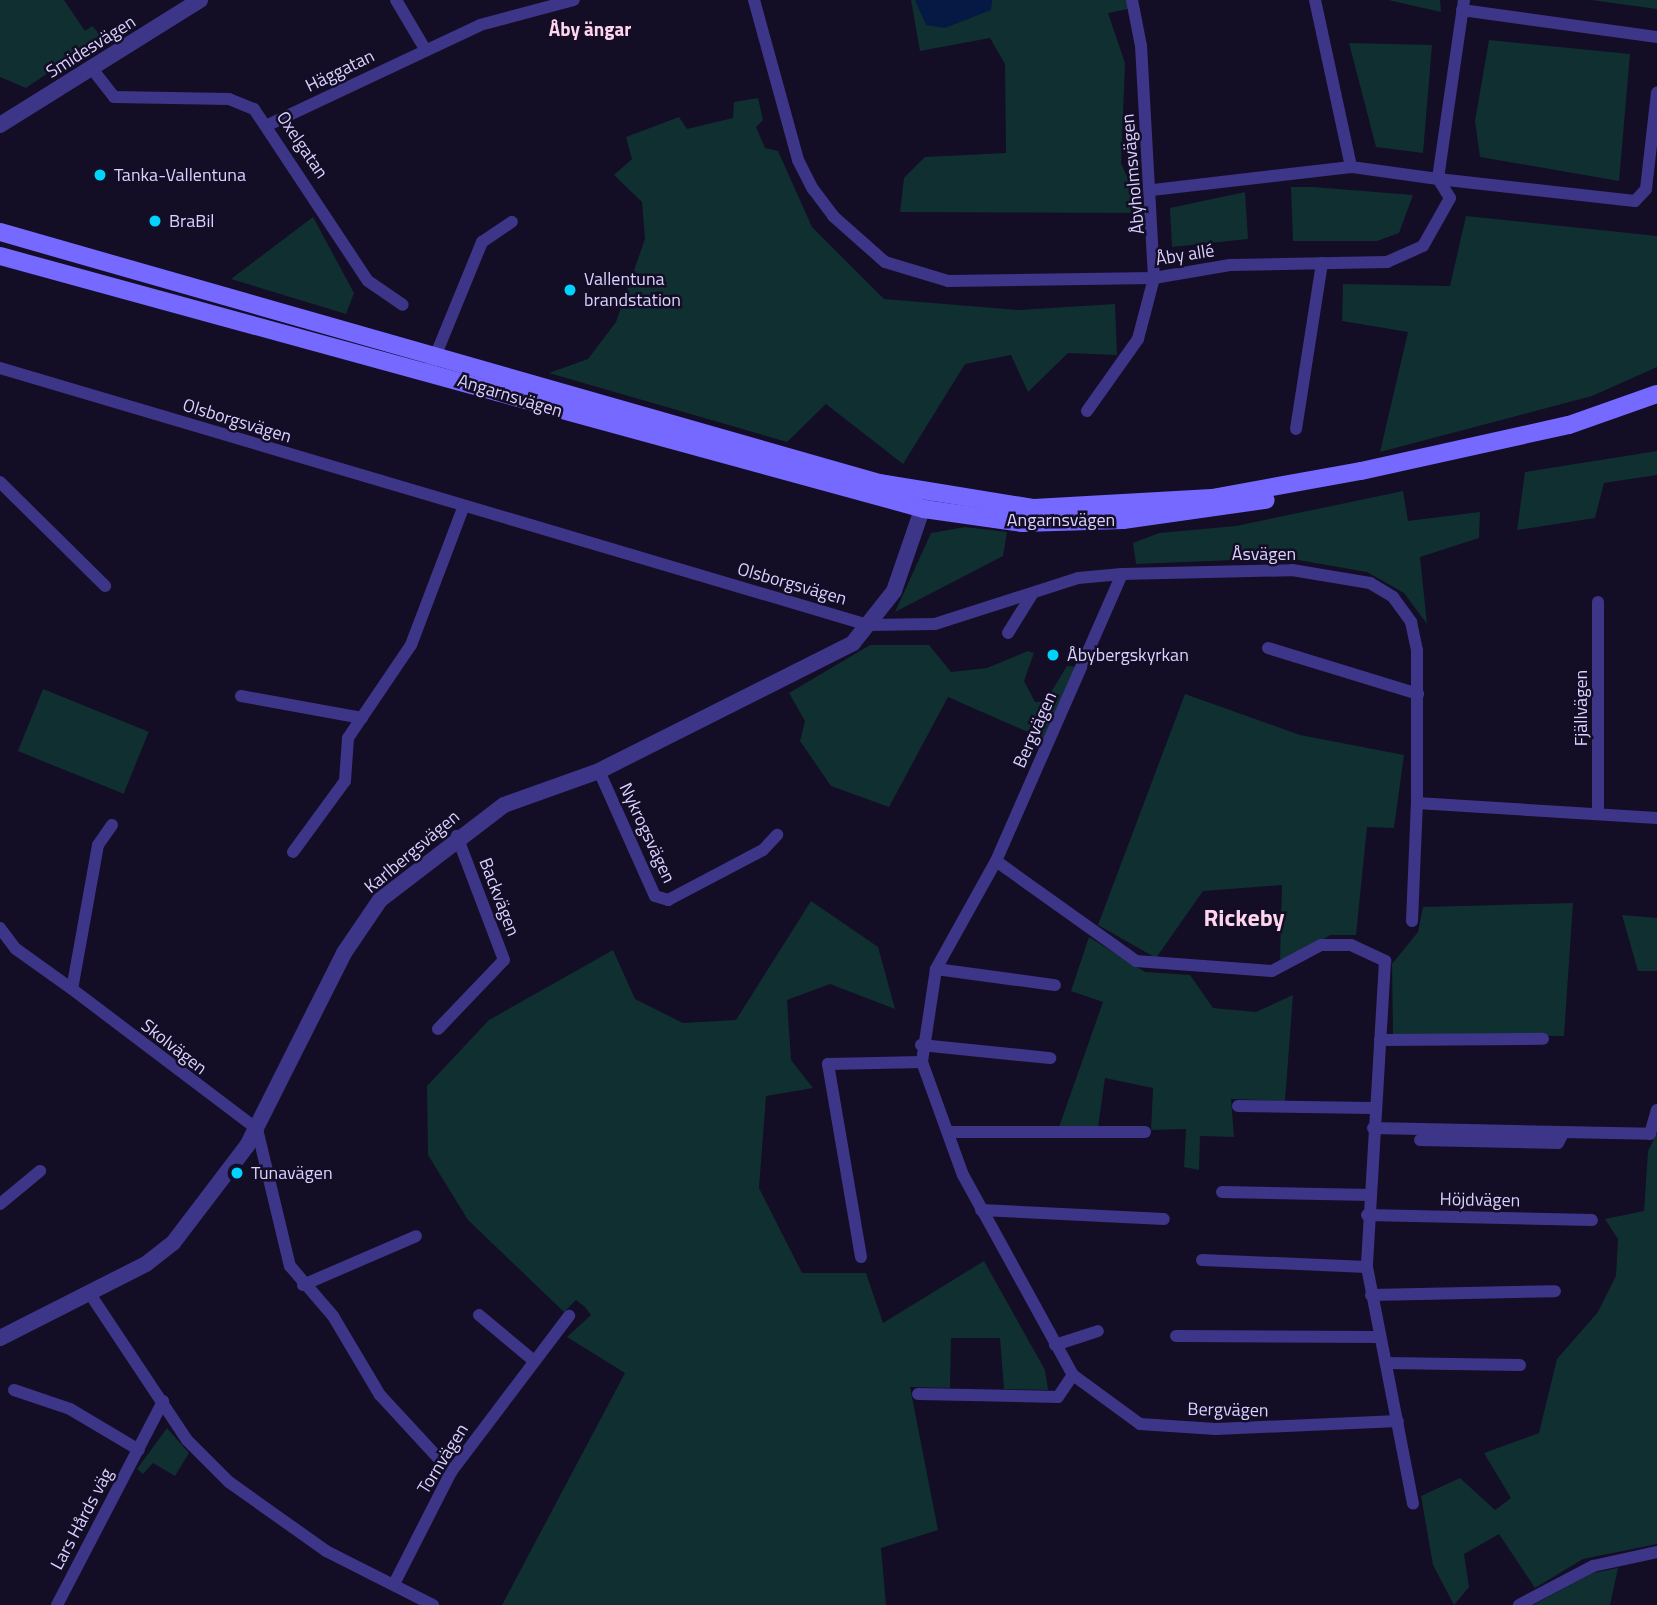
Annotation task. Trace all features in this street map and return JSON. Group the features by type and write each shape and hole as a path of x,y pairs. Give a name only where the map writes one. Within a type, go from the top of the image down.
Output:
{"main road":[{"name":"Angarnsvägen","path":"0,232 432,364 925,501 1022,523 1123,520 1225,508 1520,445 1657,403"},
{"name":"Angarnsvägen","path":"0,256 432,364"},
{"name":"Angarnsvägen","path":"925,501 1034,508 1212,498 1569,425 1657,394"}],"street":[{"name":"Smidesvägen","path":"0,123 93,70 200,0"},
{"path":"396,0 425,49"},
{"name":"Häggatan","path":"270,124 480,25 574,0"},
{"name":"Åby allé","path":"754,0 803,169 832,216 885,262 948,281 1154,278 1230,265 1387,262 1423,246 1450,198 1438,179"},
{"name":"Åbyholmsvägen","path":"1087,411 1138,339 1154,278 1141,46 1132,0"},
{"path":"1315,0 1351,167"},
{"path":"1438,179 1463,5 1657,37"},
{"name":"Oxelgatan","path":"93,70 114,97 229,99 270,124 368,281 403,305"},
{"path":"1151,190 1351,167 1635,201 1646,189 1657,93"},
{"path":"432,364 482,242 512,222"},
{"path":"1296,429 1322,263"},
{"name":"Olsborgsvägen","path":"0,368 464,508 868,625"},
{"path":"0,482 105,586"},
{"name":"Karlbergsvägen","path":"0,1338 90,1294 173,1243 257,1129 344,953 380,900 457,836 504,805 599,771 799,673 853,643 894,591 925,501"},
{"path":"293,852 345,780 348,738 411,645 464,508"},
{"name":"Åsvägen","path":"868,625 936,624 1031,596 1077,578 1122,574 1292,570 1370,583 1393,597 1411,622 1418,694 1412,922"},
{"name":"Bergvägen","path":"1122,574 996,861 936,969 921,1045 922,1062 981,1210 1073,1375 1140,1424 1216,1429 1398,1421"},
{"path":"1007,633 1031,596"},
{"name":"Fjällvägen","path":"1598,603 1598,814"},
{"path":"1268,649 1418,694"},
{"path":"241,696 362,718"},
{"name":"Nykrogsvägen","path":"599,771 655,896 668,900 763,850 777,835"},
{"path":"1417,803 1657,818"},
{"path":"72,989 98,845 113,825"},
{"name":"Backvägen","path":"438,1028 504,960 457,836"},
{"path":"996,861 1136,961 1206,970 1272,971 1321,945 1350,945 1385,961 1373,1108 1367,1268 1378,1337 1387,1363 1413,1504"},
{"name":"Skolvägen","path":"0,928 16,949 257,1129"},
{"path":"936,969 1055,985"},
{"path":"1380,1040 1543,1039"},
{"path":"921,1045 1050,1058"},
{"path":"861,1257 828,1064 922,1062"},
{"path":"1238,1105 1373,1108"},
{"path":"1373,1128 1650,1134 1657,1110"},
{"path":"257,1129 290,1266 303,1285 333,1316 380,1395 451,1472"},
{"path":"952,1132 1145,1132"},
{"path":"1420,1140 1559,1143 1563,1133"},
{"path":"0,1204 40,1171"},
{"path":"1222,1192 1371,1195"},
{"path":"981,1210 1164,1219"},
{"name":"Höjdvägen","path":"1367,1215 1592,1220"},
{"path":"303,1285 415,1236"},
{"path":"1202,1260 1367,1268"},
{"path":"1371,1295 1555,1291"},
{"path":"90,1294 187,1440 229,1482 326,1551 433,1605"},
{"path":"479,1315 534,1361"},
{"name":"Tornvägen","path":"394,1584 451,1472 569,1316"},
{"path":"1055,1345 1098,1331"},
{"path":"1175,1336 1378,1337"},
{"path":"1387,1363 1520,1365"},
{"path":"918,1394 1058,1397 1073,1375"},
{"path":"14,1390 70,1409 139,1450"},
{"name":"Lars Hårds väg","path":"57,1605 163,1401"},
{"path":"1519,1605 1593,1566 1657,1552"}],"green space":[{"path":"0,0 64,0 85,31 92,26 102,36 26,88 0,77"},
{"path":"911,0 1132,0 1133,8 1108,13 1125,63 1121,163 1143,213 900,212 904,178 925,157 1006,153 1005,64 990,38 920,51"},
{"path":"1388,0 1440,0 1441,12"},
{"path":"1591,0 1657,0 1657,9"},
{"path":"1489,40 1630,54 1619,181 1480,157 1475,121"},
{"path":"1349,43 1432,45 1423,153 1376,147"},
{"path":"758,98 763,120 756,127 765,148 778,151 812,227 884,299 1019,310 1115,304 1117,355 1068,353 1028,392 1011,355 965,364 903,464 826,404 787,442 549,373 588,359 616,322 645,239 642,202 614,175 632,159 626,137 679,117 687,129 733,118 734,102"},
{"path":"1291,187 1413,195 1399,233 1377,241 1293,241"},
{"path":"1245,192 1248,239 1172,247 1170,208"},
{"path":"1466,216 1657,236 1657,367 1592,396 1380,452 1408,332 1342,321 1343,284 1450,286"},
{"path":"313,217 354,293 346,314 231,279"},
{"path":"1657,451 1657,475 1604,483 1595,518 1517,530 1525,472"},
{"path":"1403,491 1408,521 1480,512 1479,538 1420,557 1427,624 1404,593 1367,572 1287,558 1136,564 1133,543 1159,533 1236,526"},
{"path":"965,527 1007,532 1003,556 895,612 931,533"},
{"path":"870,645 929,645 951,672 987,668 1028,651 1034,653 1024,681 1035,702 1045,702 1067,666 1079,667 1046,740 948,697 889,807 831,786 800,741 805,721 789,693"},
{"path":"43,689 149,732 124,794 18,751"},
{"path":"1185,694 1300,735 1404,755 1394,828 1367,827 1356,935 1330,935 1293,958 1280,959 1282,885 1203,891 1156,958 1098,925"},
{"path":"811,901 878,947 895,1009 830,984 787,1000 791,1060 813,1088 766,1096 759,1188 802,1273 866,1273 883,1323 984,1261 1045,1370 1048,1390 1004,1389 1000,1338 951,1338 950,1388 910,1387 938,1530 881,1548 886,1605 502,1605 625,1373 567,1337 591,1315 585,1307 576,1300 564,1312 468,1220 428,1155 427,1086 489,1020 613,950 635,999 683,1023 736,1020"},
{"path":"1573,903 1564,1036 1393,1035 1392,964 1418,932 1423,907"},
{"path":"1622,915 1657,918 1657,971 1638,971"},
{"path":"1089,937 1145,972 1190,975 1213,1008 1256,1012 1293,995 1285,1101 1231,1099 1234,1137 1200,1136 1199,1170 1184,1167 1186,1129 1151,1130 1153,1088 1105,1078 1098,1127 1059,1127 1103,1002 1071,991"},
{"path":"1657,1133 1657,1544 1583,1559 1535,1588 1499,1534 1464,1554 1469,1587 1454,1605 1433,1565 1421,1496 1460,1478 1495,1510 1511,1498 1484,1453 1539,1433 1557,1359 1598,1312 1616,1276 1618,1239 1605,1219 1644,1211 1648,1151"},
{"path":"167,1428 189,1453 175,1476 153,1463 143,1474 137,1469"},
{"path":"1618,1568 1610,1605 1533,1605 1593,1573"}],"water":[{"path":"915,0 992,1 991,10 945,28 926,25"}],"place":[{"name":"Tanka-Vallentuna","path":"100,175"},
{"name":"BraBil","path":"155,221"},
{"name":"Vallentuna brandstation","path":"570,290"},
{"name":"Åbybergskyrkan","path":"1053,655"},
{"name":"Tunavägen","path":"237,1173"}],"district":[{"name":"Åby ängar","path":"590,29"},
{"name":"Rickeby","path":"1244,918"}]}
